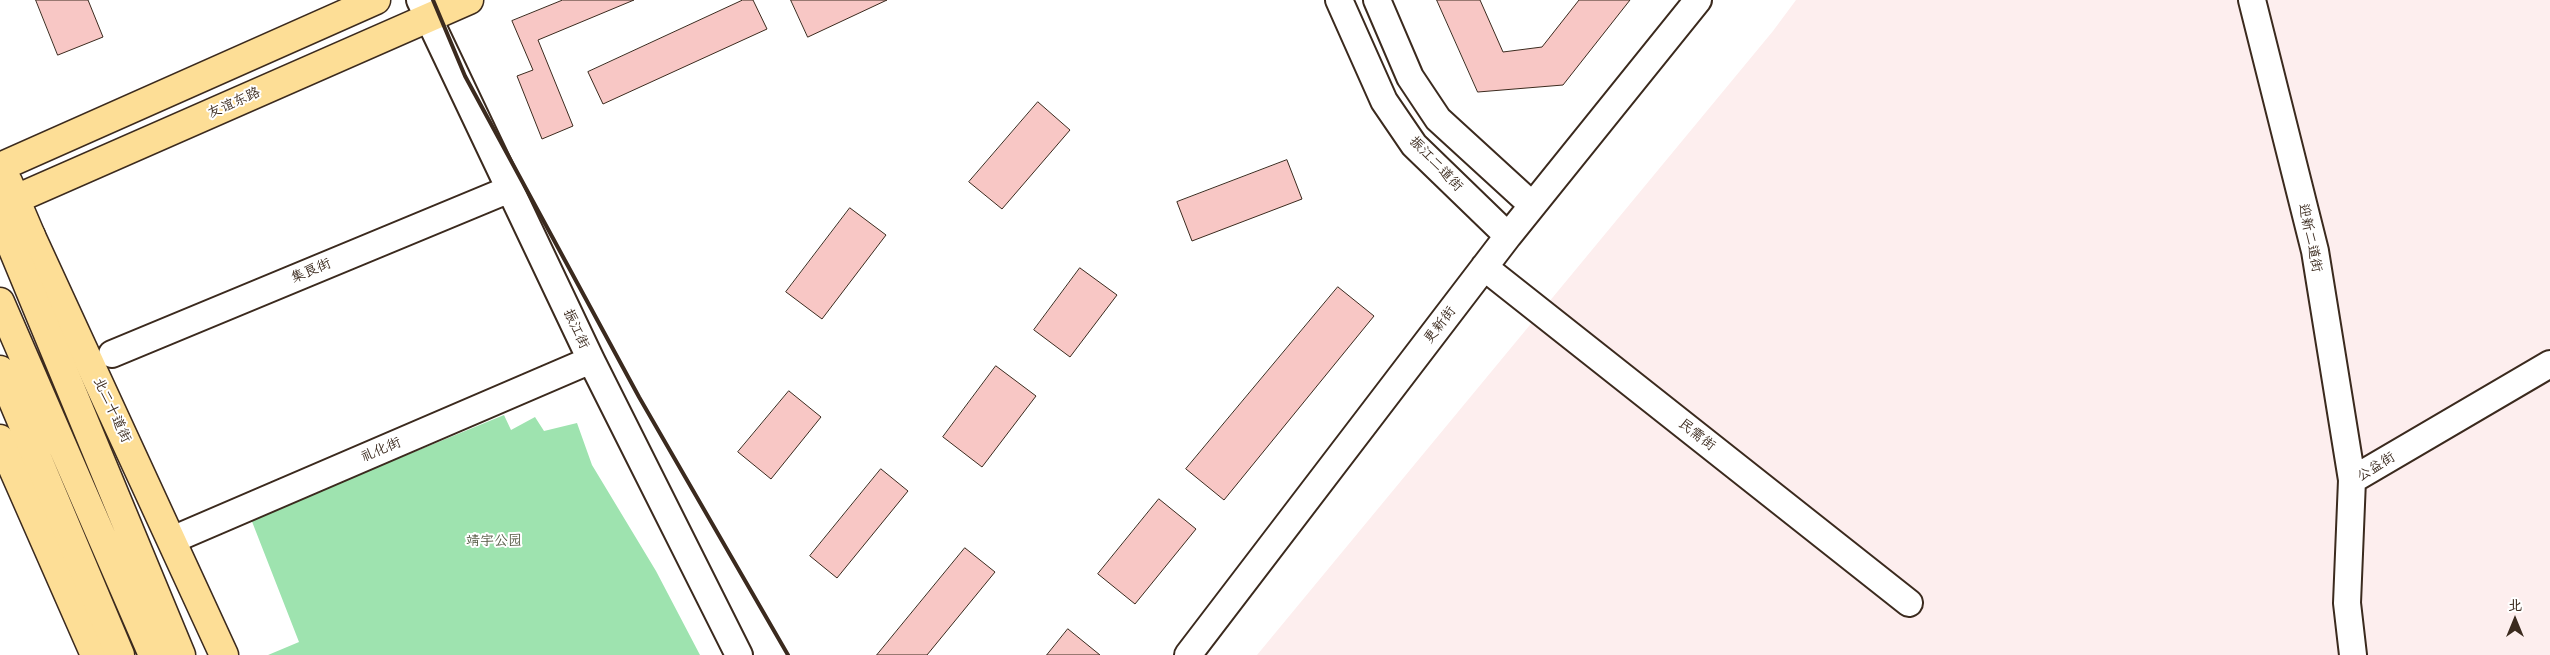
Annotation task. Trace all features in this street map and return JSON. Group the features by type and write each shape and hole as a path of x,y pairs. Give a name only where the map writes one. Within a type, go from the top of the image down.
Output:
{"main road":[{"path":"180,655 21,240 5,208 0,166 376,0"},
{"name":"友谊东路","path":"5,208 424,9 469,0"},
{"name":"北二十道街","path":"21,240 172,540 224,655"},
{"path":"0,302 153,655"},
{"path":"0,370 120,655"},
{"path":"0,439 95,655"}],"street":[{"name":"振江二道街","path":"1340,0 1384,101 1414,145 1508,236"},
{"path":"1377,0 1410,77 1438,118 1532,205"},
{"name":"更新街","path":"1188,655 1532,205 1698,0"},
{"name":"迎新二道街","path":"2252,0 2315,251 2352,480"},
{"name":"振江街","path":"424,9 591,360 738,655"},
{"name":"集良街","path":"112,354 510,189"},
{"name":"民需街","path":"1484,267 1909,603"},
{"name":"礼化街","path":"172,540 591,360"},
{"name":"公益街","path":"2353,655 2347,603 2352,480 2550,364"}],"shaded area":[{"path":"1796,0 2550,0 2550,655 1257,655 1773,31"}],"green space":[{"name":"靖宇公园","path":"504,415 511,430 535,417 544,431 577,423 592,465 656,571 700,655 268,655 299,642 251,519"}],"building":[{"path":"36,0 88,0 103,37 58,55"},
{"path":"563,0 634,0 538,40 573,126 542,139 517,76 533,70 512,21"},
{"path":"743,0 753,0 767,29 603,104 588,72"},
{"path":"791,0 887,0 808,37"},
{"path":"1437,0 1480,0 1503,52 1542,47 1579,0 1630,0 1563,85 1478,92"},
{"path":"1038,102 1070,130 1002,209 969,182"},
{"path":"1287,160 1302,199 1192,241 1177,202"},
{"path":"850,208 886,235 822,319 786,292"},
{"path":"1080,268 1117,295 1070,357 1034,330"},
{"path":"1338,287 1374,316 1224,500 1186,469"},
{"path":"996,366 1036,396 982,467 943,437"},
{"path":"789,391 821,417 771,479 738,452"},
{"path":"881,469 908,491 837,578 810,556"},
{"path":"1159,499 1196,529 1135,604 1098,574"},
{"path":"965,548 995,572 927,655 877,655"},
{"path":"1068,629 1100,655 1047,655"}],"railway":[{"path":"433,0 465,76 639,397 788,655"}]}
